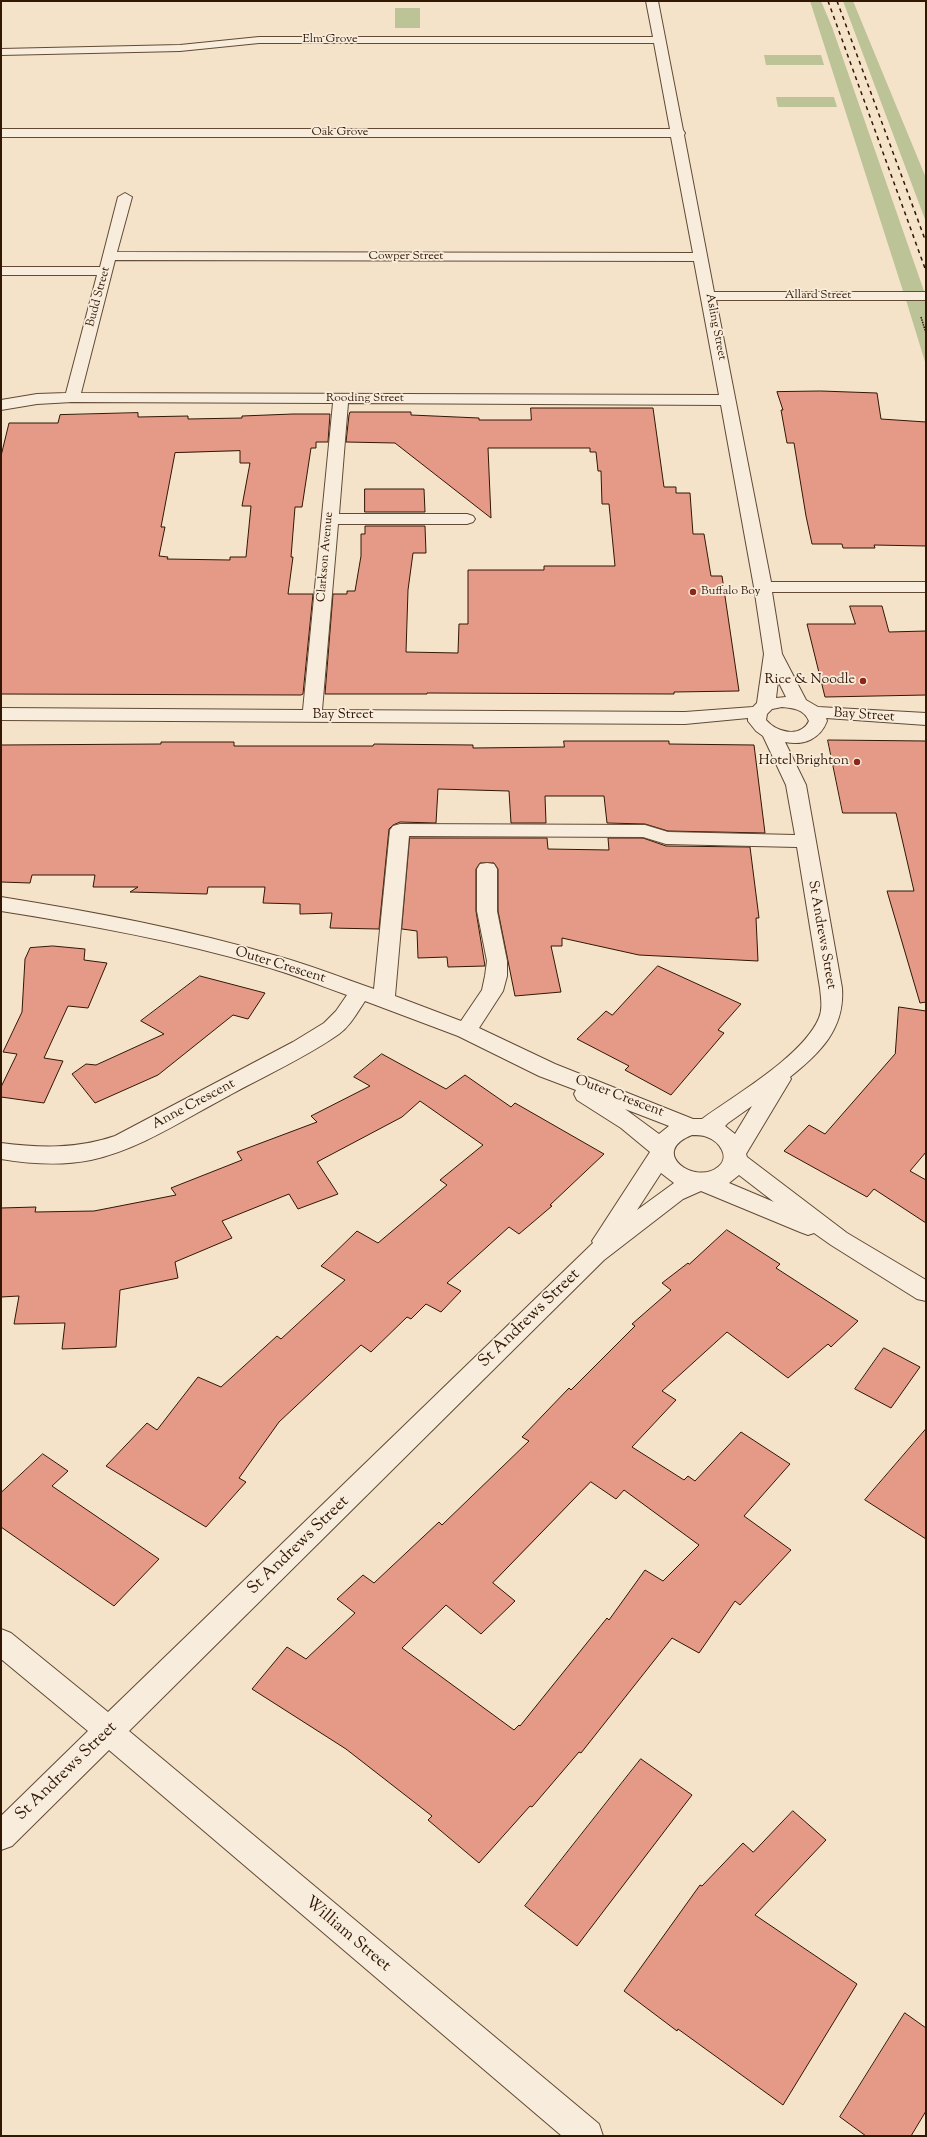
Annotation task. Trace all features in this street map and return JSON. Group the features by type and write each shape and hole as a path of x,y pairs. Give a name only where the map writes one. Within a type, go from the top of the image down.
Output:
{"street":[{"name":"Asling Street","path":"652,1 710,296 763,587 773,654 764,719"},
{"name":"Elm Grove","path":"1,52 180,48 259,40 660,40"},
{"name":"Oak Grove","path":"1,133 679,133"},
{"name":"Budd Street","path":"72,397 125,197"},
{"name":"Cowper Street","path":"110,256 702,257"},
{"path":"1,271 106,272"},
{"name":"Allard Street","path":"710,296 926,296"},
{"name":"Rooding Street","path":"1,405 37,399 72,397 729,400"},
{"name":"Clarkson Avenue","path":"312,716 341,398"},
{"path":"329,519 467,519"},
{"path":"763,587 926,587"},
{"name":"Asling Street","path":"773,654 808,720"},
{"path":"782,702 808,720 788,738 764,719 782,702"},
{"name":"Bay Street","path":"1,714 764,719"},
{"name":"St Andrews Street","path":"736,1156 786,1070 822,1030 832,1009 831,988 796,785 764,719"},
{"name":"Bay Street","path":"808,720 921,719"},
{"name":"St Andrews Street","path":"796,785 808,720"},
{"path":"384,1000 400,830 645,831 666,838 805,841"},
{"path":"466,1031 492,991 496,976 497,961 487,911 487,869"},
{"name":"Outer Crescent","path":"1,904 111,922 192,940 271,961 384,1000 466,1031 547,1070 698,1128"},
{"name":"Anne Crescent","path":"1,1150 43,1157 69,1156 101,1150 123,1142 301,1047 332,1028 344,1016 360,992"},
{"name":"Outer Crescent","path":"547,1070 629,1122 661,1151"},
{"name":"St Andrews Street","path":"698,1128 786,1070"},
{"path":"839,1239 701,1182 676,1176 666,1166 661,1151 664,1141 671,1134 698,1128 725,1137 736,1156 839,1239 926,1292"},
{"name":"St Andrews Street","path":"596,1254 661,1151"},
{"path":"701,1182 715,1180 725,1175 732,1169 736,1156"},
{"name":"St Andrews Street","path":"1,1836 596,1254 675,1194 701,1182"},
{"name":"William Street","path":"1,1642 109,1731 158,1775 587,2136"}],"green space":[{"path":"810,1 821,1 832,27 924,291 903,291"},
{"path":"843,1 853,1 926,178 926,222"},
{"path":"395,8 420,8 420,28 395,28"},
{"path":"764,55 821,55 824,65 766,65"},
{"path":"776,97 834,97 837,107 778,107"},
{"path":"906,300 926,301 926,365"}],"building":[{"path":"821,391 877,393 881,419 926,422 926,546 874,545 875,548 843,548 842,544 812,544 794,443 787,443 781,410 783,410 777,392"},
{"path":"531,408 653,408 664,487 676,487 676,493 690,493 693,534 704,534 711,576 722,576 739,691 674,692 674,694 325,694 333,594 347,594 347,591 355,591 361,556 361,534 365,534 365,526 425,526 426,553 413,553 408,590 406,652 458,653 459,624 468,624 468,570 544,570 544,566 615,566 609,504 602,504 601,471 598,471 596,452 590,452 590,448 488,448 491,518 395,443 346,442 350,412 411,412 411,415 479,418 479,420 531,420"},
{"path":"138,413 138,417 188,416 188,419 242,418 242,416 293,414 330,414 328,442 316,442 316,448 311,448 302,507 295,507 291,557 293,557 288,594 313,594 303,694 1,694 1,456 9,423 58,423 60,415","holes":["240,451 240,463 250,463 242,506 251,506 246,557 230,557 230,560 167,559 168,557 159,556 165,527 161,527 175,453"]},
{"path":"365,489 424,489 425,512 365,512"},
{"path":"850,606 882,606 889,632 926,631 926,695 825,697 807,624 855,624"},
{"path":"828,740 926,741 926,1002 920,1003 887,891 914,891 896,813 843,813"},
{"path":"564,741 669,741 669,744 754,745 765,833 668,831 645,824 607,823 604,796 545,796 546,823 511,823 509,791 438,789 436,823 400,822 393,825 389,829 379,929 330,928 332,913 300,914 300,904 263,903 265,887 208,887 207,894 130,892 138,887 93,887 95,875 32,875 30,883 1,882 1,745 234,742 234,746 373,746 374,744 473,745 473,748 564,747"},
{"path":"410,838 547,838 548,849 609,850 608,838 643,838 666,846 750,847 759,918 756,918 758,961 639,955 562,938 562,946 551,946 561,992 515,996 498,911 498,869 494,863 480,863 476,869 476,911 485,966 448,967 447,957 418,958 417,931 402,929"},
{"path":"53,946 85,949 84,960 107,963 88,1008 68,1006 44,1058 63,1061 44,1103 1,1097 1,1087 17,1054 3,1052 22,1012 25,959 30,948"},
{"path":"658,966 741,1004 718,1030 724,1033 671,1095 625,1070 629,1066 577,1039 606,1011 612,1015"},
{"path":"200,976 265,993 248,1019 233,1015 158,1075 95,1103 72,1074 86,1064 96,1065 164,1034 141,1021"},
{"path":"899,1007 926,1011 926,1152 910,1171 926,1180 926,1223 874,1189 867,1197 784,1151 809,1125 825,1134 895,1054"},
{"path":"382,1054 446,1089 465,1075 511,1107 515,1103 604,1154 550,1205 552,1206 519,1234 509,1227 447,1283 461,1291 441,1312 426,1304 411,1319 407,1317 371,1352 361,1345 279,1422 239,1478 246,1482 206,1527 106,1466 147,1423 157,1430 198,1377 221,1387 277,1336 281,1339 345,1280 321,1266 357,1231 378,1243 447,1185 440,1180 483,1145 420,1101 402,1117 317,1162 338,1194 298,1209 289,1194 222,1221 232,1238 175,1262 178,1278 120,1290 116,1347 62,1349 65,1323 14,1324 19,1296 1,1297 1,1208 36,1207 35,1212 94,1211 176,1195 171,1188 242,1160 237,1152 317,1122 311,1116 370,1086 354,1077"},
{"path":"727,1230 780,1264 776,1268 858,1321 831,1347 828,1344 788,1378 727,1332 662,1391 676,1400 632,1447 684,1480 688,1476 695,1481 741,1432 790,1464 744,1516 791,1550 740,1605 735,1601 699,1653 672,1638 581,1753 579,1752 532,1807 530,1806 479,1863 428,1820 432,1816 346,1749 252,1689 287,1647 306,1659 355,1613 337,1599 363,1575 374,1583 439,1522 442,1525 529,1441 522,1437 569,1388 571,1390 635,1326 632,1324 671,1290 662,1283 688,1263 689,1264","holes":["591,1482 616,1499 624,1490 699,1545 663,1581 645,1570 609,1620 607,1618 520,1726 519,1725 514,1730 402,1648 446,1605 481,1634 515,1601 493,1583"]},
{"path":"884,1348 920,1367 891,1408 855,1389"},
{"path":"926,1429 926,1539 865,1500"},
{"path":"43,1454 68,1471 52,1486 159,1559 114,1606 1,1527 1,1493"},
{"path":"641,1759 692,1795 577,1946 525,1906"},
{"path":"793,1811 826,1840 755,1915 857,1984 783,2105 678,2029 677,2031 624,1991 700,1885 702,1886 743,1843 753,1852"},
{"path":"905,2013 926,2028 926,2111 911,2136 866,2136 840,2117"}],"railway":[{"path":"828,1 926,271"},
{"path":"837,1 926,242"}],"place":[{"name":"Buffalo Boy","path":"693,592"},
{"name":"Rice & Noodle","path":"863,681"},
{"name":"Hotel Brighton","path":"857,762"}]}
